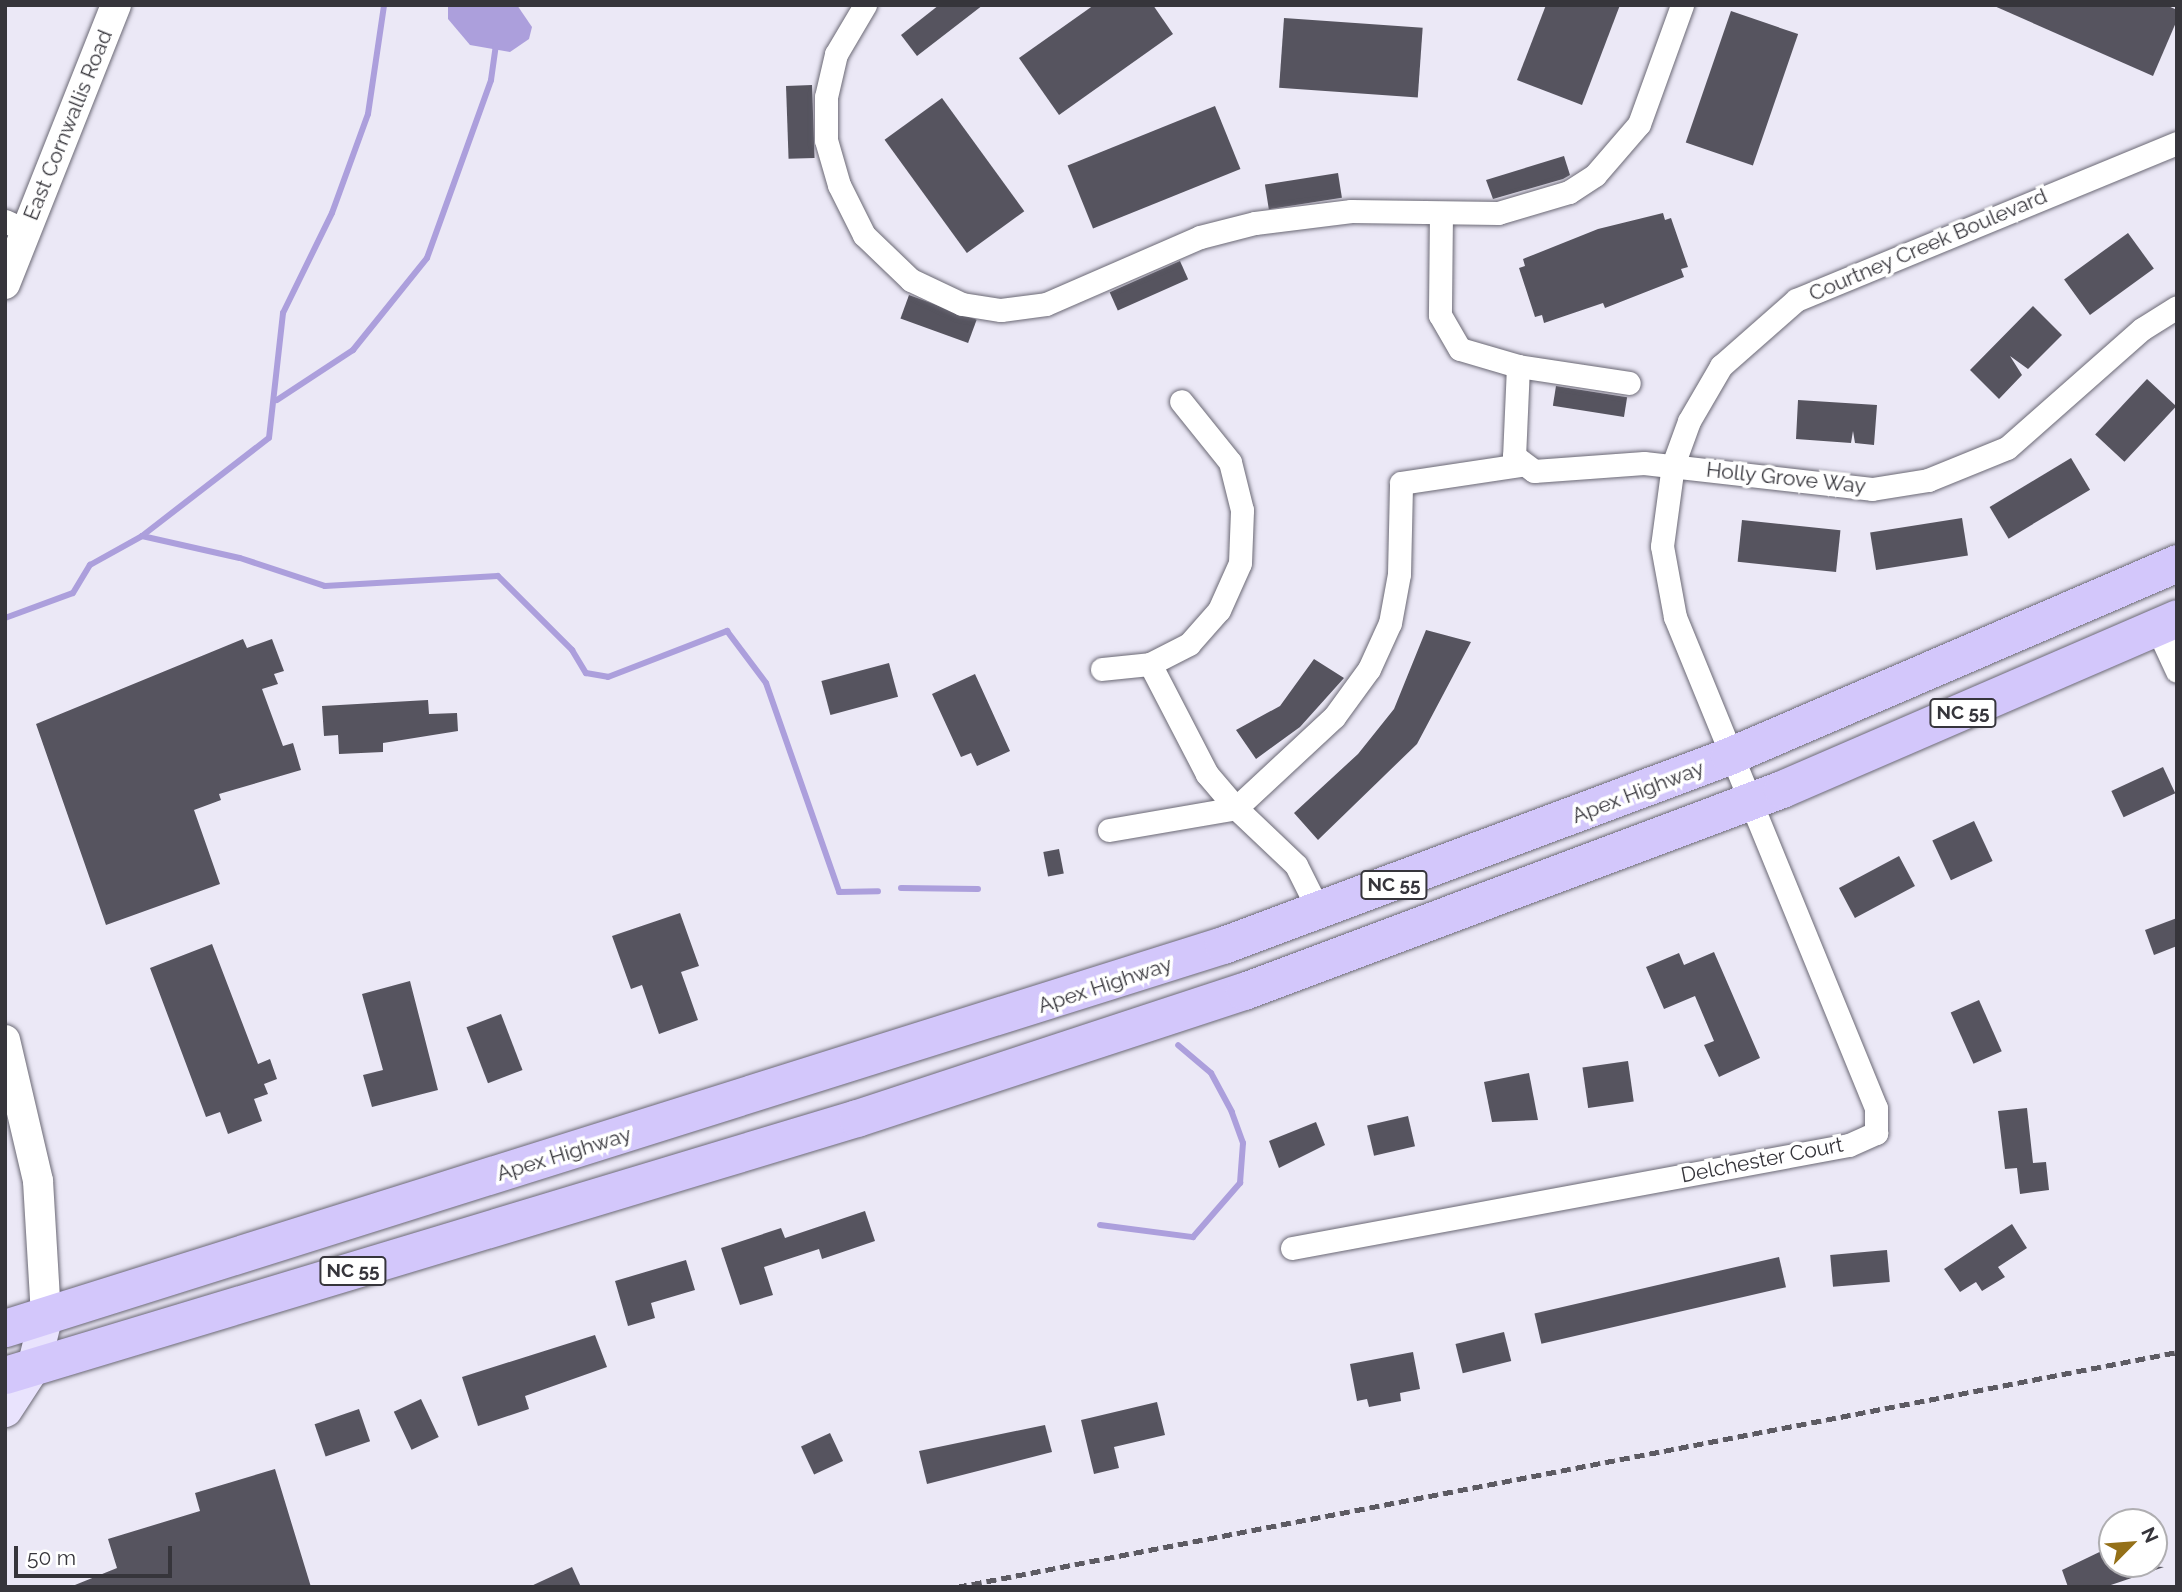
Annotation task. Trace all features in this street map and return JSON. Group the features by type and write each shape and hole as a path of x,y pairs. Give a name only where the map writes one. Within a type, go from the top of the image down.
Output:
{"main road":[{"name":"Apex Highway","path":"5,1328 853,1067 1319,911 1729,756 2177,563"},
{"name":"NC 55","path":"19,1371 1067,1051 1442,919 1747,799 2167,623"},
{"path":"5,1410 19,1371 46,1314"}],"street":[{"name":"East Cornwallis Road","path":"5,284 16,226 116,5"},
{"path":"865,5 836,54 826,97 827,140 839,185 864,235 911,280 962,304 1001,310 1046,303 1200,237 1255,223 1351,211 1498,213 1534,205 1595,175 1648,108 1682,5"},
{"name":"Courtney Creek Boulevard","path":"1747,799 1729,756 1663,569 1662,519 1674,465 1689,421 1721,366 1796,300 2177,143"},
{"path":"1441,213 1437,293 1447,333 1460,349 1518,366 1629,383"},
{"name":"Holly Grove Way","path":"1674,465 1833,487 1872,489 1928,480 2007,448 2143,328 2177,307"},
{"path":"1518,366 1513,440 1520,465"},
{"path":"1102,669 1150,664 1189,643 1219,610 1240,563 1242,510 1230,461 1181,401"},
{"path":"1109,830 1236,808 1334,717 1369,669 1390,623 1399,574 1401,483 1520,465 1534,471 1674,465"},
{"path":"2167,623 2177,671"},
{"path":"1150,664 1208,774 1236,808 1296,866 1319,911"},
{"name":"Delchester Court","path":"1292,1248 1849,1145 1876,1133 1876,1108 1747,799"},
{"path":"5,1040 38,1181 46,1314"}],"shaded area":[{"path":"448,5 517,5 532,27 529,39 510,52 470,45 448,19"}],"building":[{"path":"939,5 983,5 917,56 901,35"},
{"path":"1094,5 1153,5 1173,34 1059,115 1019,58"},
{"path":"1546,5 1620,5 1582,105 1517,80"},
{"path":"1992,5 2166,5 2177,10 2177,20 2153,76"},
{"path":"1731,11 1798,34 1753,166 1686,142"},
{"path":"1284,18 1423,28 1418,98 1279,88"},
{"path":"812,85 815,158 789,159 786,86"},
{"path":"942,98 1024,211 967,253 885,140"},
{"path":"1215,106 1240,169 1093,229 1068,166"},
{"path":"1564,156 1570,175 1493,199 1486,180"},
{"path":"1338,173 1342,198 1269,209 1265,185"},
{"path":"1663,213 1665,220 1671,218 1688,267 1681,269 1684,277 1605,308 1603,303 1544,323 1542,315 1535,317 1519,268 1525,266 1523,259 1598,229"},
{"path":"2128,233 2154,269 2090,315 2064,279"},
{"path":"1180,261 1188,279 1118,311 1110,292"},
{"path":"909,295 977,320 968,343 900,318"},
{"path":"2033,306 2062,335 2028,369 2010,356 2022,375 1999,399 1970,370"},
{"path":"2147,379 2176,406 2124,462 2095,435"},
{"path":"1556,386 1627,397 1624,417 1553,406"},
{"path":"1798,400 1877,405 1874,445 1855,443 1853,431 1851,443 1796,439"},
{"path":"2071,458 2090,490 2009,539 1990,507"},
{"path":"1962,518 1968,556 1876,570 1870,533"},
{"path":"1742,520 1840,530 1836,572 1738,562"},
{"path":"1426,630 1471,642 1417,744 1318,840 1294,813 1358,754 1394,709"},
{"path":"243,639 247,648 272,639 284,671 274,674 278,684 262,689 283,746 293,743 301,770 219,794 221,800 194,810 220,884 106,925 36,724"},
{"path":"1314,659 1344,678 1300,727 1256,759 1236,730 1280,706"},
{"path":"889,663 898,697 830,715 821,681"},
{"path":"975,674 1010,751 977,766 971,753 961,757 932,694"},
{"path":"428,700 429,714 457,713 458,731 383,743 383,752 339,754 338,735 324,736 322,706"},
{"path":"2163,767 2175,793 2124,817 2111,791"},
{"path":"1974,821 1993,861 1951,880 1932,840"},
{"path":"1059,849 1064,874 1048,877 1043,852"},
{"path":"1899,856 1915,886 1855,918 1839,888"},
{"path":"680,913 699,966 681,972 698,1020 659,1034 642,985 631,989 612,936"},
{"path":"2177,918 2177,946 2154,955 2145,930"},
{"path":"212,944 258,1064 270,1059 277,1079 264,1084 268,1094 254,1099 262,1121 228,1134 220,1112 206,1117 150,968"},
{"path":"1714,952 1760,1058 1719,1077 1704,1045 1714,1041 1695,996 1664,1009 1646,967 1679,953 1684,965"},
{"path":"410,981 438,1090 372,1107 363,1075 383,1070 362,994"},
{"path":"1979,1000 2002,1051 1973,1064 1951,1013"},
{"path":"501,1014 523,1070 488,1083 466,1027"},
{"path":"1628,1061 1634,1102 1588,1108 1582,1067"},
{"path":"1529,1073 1538,1120 1492,1122 1484,1082"},
{"path":"2027,1108 2033,1163 2046,1162 2049,1190 2020,1194 2017,1168 2005,1169 1998,1111"},
{"path":"1408,1116 1415,1146 1374,1156 1367,1125"},
{"path":"1316,1122 1325,1145 1279,1168 1269,1141"},
{"path":"865,1211 875,1241 822,1259 819,1249 764,1267 773,1295 740,1305 721,1248 781,1228 785,1238"},
{"path":"2012,1224 2027,1248 1998,1267 2005,1277 1982,1291 1976,1282 1960,1292 1944,1269"},
{"path":"1887,1250 1890,1282 1833,1287 1830,1255"},
{"path":"1779,1257 1786,1287 1541,1344 1534,1313"},
{"path":"686,1260 695,1290 651,1303 655,1318 628,1326 615,1281"},
{"path":"1504,1332 1511,1361 1463,1373 1455,1344"},
{"path":"595,1335 607,1367 525,1396 529,1409 478,1426 462,1377"},
{"path":"1413,1352 1420,1389 1400,1393 1401,1401 1369,1407 1367,1399 1357,1401 1350,1364"},
{"path":"421,1399 439,1437 412,1450 394,1412"},
{"path":"1157,1402 1165,1435 1114,1447 1119,1468 1094,1474 1081,1420"},
{"path":"359,1409 370,1441 326,1456 315,1424"},
{"path":"1045,1425 1052,1452 927,1484 919,1451"},
{"path":"830,1433 843,1461 814,1475 801,1447"},
{"path":"275,1469 311,1587 70,1587 117,1568 108,1539 200,1511 195,1493"},
{"path":"2098,1553 2098,1578 2132,1578 2105,1587 2068,1587 2062,1570"},
{"path":"572,1567 581,1587 529,1587"}],"waterway":[{"path":"5,618 73,593 90,565 142,536 269,438 283,313 332,213 368,114 384,5"},
{"path":"277,400 353,350 427,258 491,80 496,46"},
{"path":"142,536 240,558 325,586 498,576 572,650 586,673 608,677 727,631 766,683 839,892 878,891"},
{"path":"901,888 978,889"},
{"path":"1100,1225 1193,1237 1240,1183 1243,1143 1232,1112 1211,1073 1178,1045"}],"railway":[{"path":"957,1587 2177,1352"}]}
